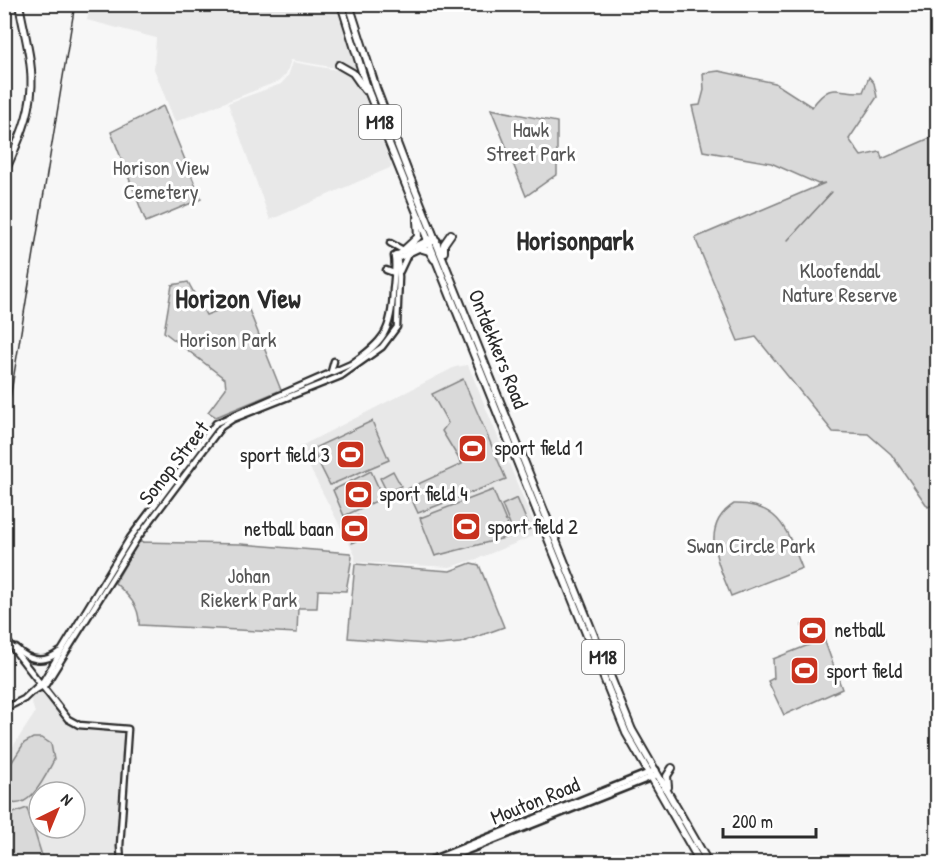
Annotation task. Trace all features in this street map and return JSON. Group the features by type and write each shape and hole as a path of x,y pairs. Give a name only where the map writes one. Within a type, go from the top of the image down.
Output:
{"main road":[{"path":"4,174 24,123 31,94 31,67 19,4"},
{"name":"Ontdekkers Road","path":"341,4 373,104 406,184 433,240"},
{"name":"Ontdekkers Road","path":"349,4 376,88 433,240 626,733 700,862"},
{"path":"339,65 353,73 373,104"},
{"path":"406,184 419,231 416,240 406,250"},
{"path":"444,268 443,248 451,234"},
{"path":"419,248 430,253 444,268"},
{"name":"Ontdekkers Road","path":"444,268 524,458 632,730 708,862"},
{"path":"524,458 533,463"},
{"path":"672,768 667,782 675,804"},
{"name":"Mouton Road","path":"438,862 657,772"},
{"name":"Mouton Road","path":"427,862 649,776"}],"street":[{"path":"390,243 406,250 419,248 433,240"},
{"path":"397,258 406,250 433,240"},
{"path":"399,277 406,250"},
{"name":"Sonop Street","path":"41,686 99,602 136,540 221,427 233,419 338,377 368,352 387,331 393,314 394,273 397,258"},
{"name":"Sonop Street","path":"41,686 130,538 216,423 338,369 345,370 372,356 392,337 399,314 397,258"},
{"path":"386,270 394,273"},
{"path":"331,372 335,362 345,370"},
{"path":"338,369 338,377"},
{"path":"4,636 25,656 39,660 55,656 65,646"},
{"path":"4,636 65,716 75,724 128,729 121,862"},
{"path":"4,710 41,686"}],"shaded area":[{"path":"90,5 338,5 357,67 348,70 291,60 286,74 279,81 175,122 154,69 156,38 87,20"},
{"path":"293,62 348,72 360,85 392,167 270,220 228,103 281,84 288,76"},
{"path":"468,365 538,534 477,559 450,567 355,562 355,555 299,447 455,367"},
{"path":"40,687 67,721 74,725 125,732 117,853 114,856 73,862 5,862 4,760 35,713 30,697"}],"green space":[{"name":"Kloofendal Nature Reserve","path":"719,71 775,83 812,107 825,93 830,91 863,92 869,77 874,83 877,97 849,139 861,156 880,152 882,159 937,135 937,503 928,507 891,454 868,434 833,432 756,337 738,341 695,238 825,183 818,184 771,163 703,151 692,106 700,105 704,90 703,73"},
{"name":"Horison View Cemetery","path":"163,106 201,199 146,222 111,132"},
{"name":"Hawk Street Park","path":"491,109 557,122 557,174 526,196"},
{"name":"Horison Park","path":"188,282 206,315 245,300 281,390 216,417 208,412 226,388 225,379 164,332 172,285"},
{"name":"sport field 1","path":"463,379 506,479 418,513 407,489 462,464 442,431 448,423 432,394"},
{"name":"sport field 3","path":"372,421 389,460 330,485 312,449"},
{"name":"sport field 4","path":"371,471 383,498 344,516 333,490"},
{"path":"393,471 401,486 387,492 380,478"},
{"name":"sport field 2","path":"493,490 512,536 435,556 420,518"},
{"path":"517,498 530,529 514,535 502,505"},
{"name":"Swan Circle Park","path":"734,504 762,508 779,521 786,531 802,568 731,596 717,559 714,535 723,513"},
{"name":"netball baan","path":"358,516 367,537 352,543 343,521"},
{"name":"Johan Riekerk Park","path":"138,542 241,544 350,553 352,557 346,591 318,590 317,608 298,608 297,633 139,625 138,612 129,597 115,583"},
{"path":"471,563 479,565 504,627 460,643 439,645 348,638 355,564 450,571"},
{"name":"netball","path":"817,620 823,635 808,640 802,625"},
{"name":"sport field","path":"824,639 842,689 784,715 768,681 774,678 773,659"},
{"path":"33,738 42,738 51,744 54,760 44,780 27,780 27,799 13,803 5,800 5,773 24,743"},
{"path":"27,808 27,840 37,840 44,862 5,862 5,816"}],"waterway":[{"path":"788,240 832,192"}],"railway":[{"path":"4,435 75,4"}],"place":[{"name":"sport field 1","path":"473,448"},
{"name":"sport field 3","path":"351,455"},
{"name":"sport field 4","path":"358,494"},
{"name":"sport field 2","path":"466,527"},
{"name":"netball baan","path":"355,529"},
{"name":"netball","path":"813,630"},
{"name":"sport field","path":"805,671"}],"district":[{"name":"Horisonpark","path":"575,241"},
{"name":"Horizon View","path":"238,299"}]}
